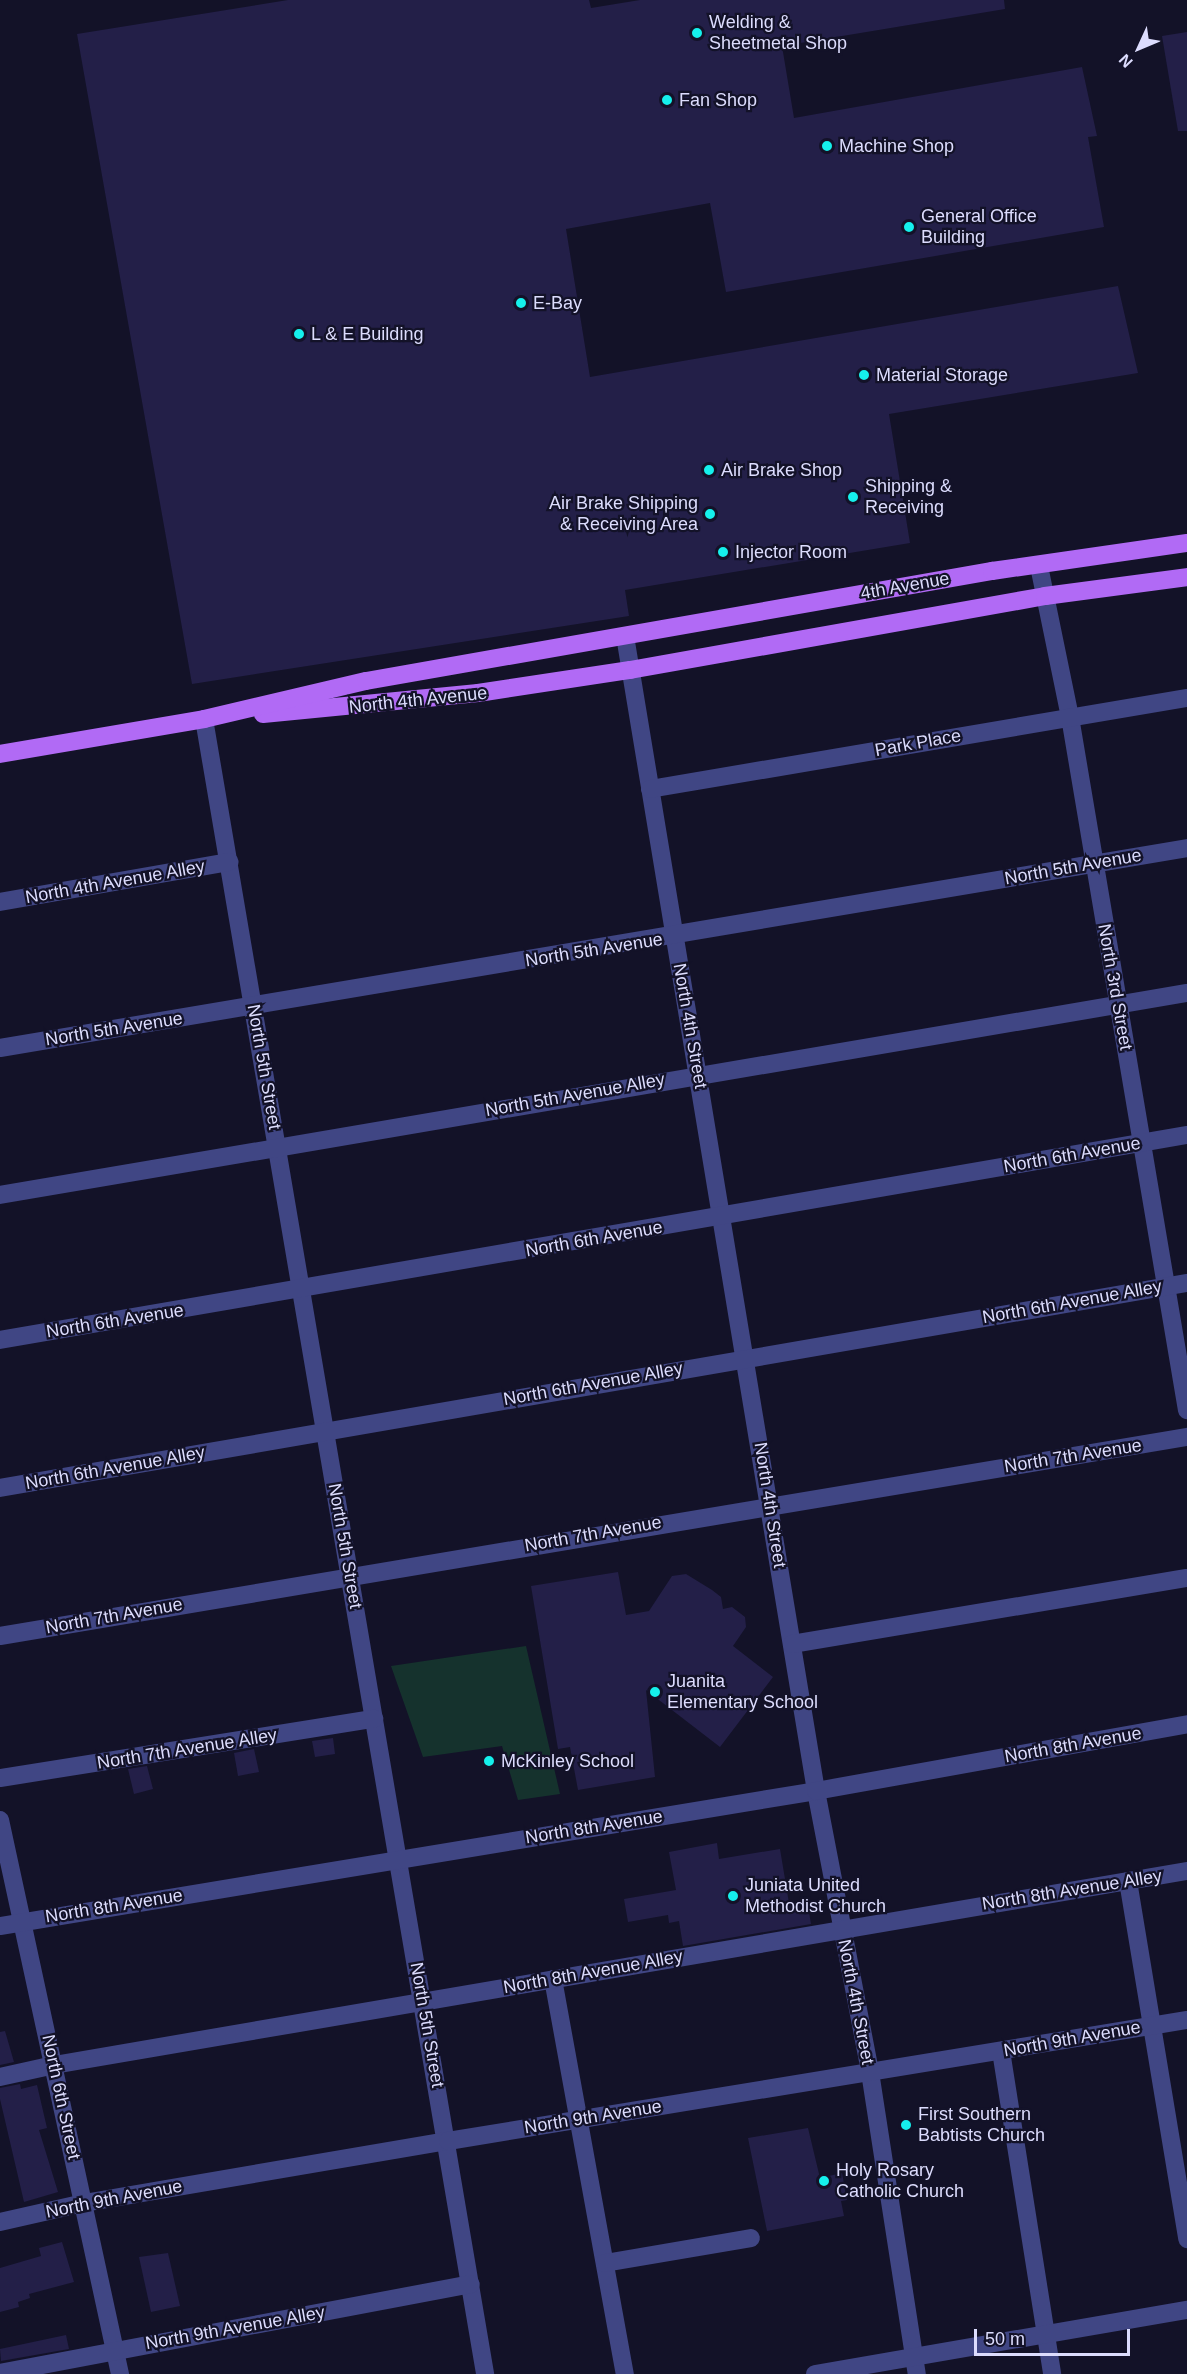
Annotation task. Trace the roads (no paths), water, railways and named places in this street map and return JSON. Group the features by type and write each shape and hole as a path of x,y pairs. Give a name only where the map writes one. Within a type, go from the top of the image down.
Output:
{"main road":[{"name":"4th Avenue","path":"625,636 1187,543"},
{"name":"4th Avenue","path":"630,670 1045,596 1187,577"},
{"name":"North 4th Avenue","path":"0,754 204,719 366,681 625,636"},
{"name":"North 4th Avenue","path":"204,719 369,706 630,670"}],"street":[{"name":"North 3rd Street","path":"1039,566 1070,717 1187,1410"},
{"name":"North 4th Street","path":"625,636 723,1216 816,1791 870,2072 915,2366"},
{"name":"Park Place","path":"650,789 1187,698"},
{"name":"North 5th Street","path":"204,719 448,2141 485,2374"},
{"name":"North 5th Avenue","path":"0,1048 675,937 1187,848"},
{"name":"North 4th Avenue Alley","path":"0,902 230,862"},
{"name":"North 5th Avenue Alley","path":"0,1195 698,1074 1187,993"},
{"name":"North 6th Avenue","path":"0,1340 302,1290 1187,1136"},
{"name":"North 6th Avenue Alley","path":"0,1488 746,1357 1187,1283"},
{"name":"North 7th Avenue","path":"0,1636 770,1504 1187,1437"},
{"path":"792,1644 1187,1578"},
{"name":"North 7th Avenue Alley","path":"0,1778 374,1719"},
{"name":"North 8th Avenue","path":"0,1926 816,1791 1187,1724"},
{"name":"North 6th Street","path":"0,1820 120,2374"},
{"name":"North 8th Avenue Alley","path":"0,2077 54,2065 1187,1871"},
{"path":"1128,1881 1149,2026 1187,2239"},
{"path":"554,1979 625,2374"},
{"name":"North 9th Avenue","path":"0,2222 84,2203 448,2141 1187,2020"},
{"path":"1001,2051 1052,2374"},
{"path":"604,2263 751,2238"},
{"name":"North 9th Avenue Alley","path":"0,2373 471,2284"},
{"path":"815,2374 915,2366 1046,2335 1187,2310"}],"place":[{"name":"Welding & Sheetmetal Shop","path":"697,33"},
{"name":"Fan Shop","path":"667,100"},
{"name":"Machine Shop","path":"827,146"},
{"name":"General Office Building","path":"909,227"},
{"name":"E-Bay","path":"521,303"},
{"name":"L & E Building","path":"299,334"},
{"name":"Material Storage","path":"864,375"},
{"name":"Air Brake Shop","path":"709,470"},
{"name":"Shipping & Receiving","path":"853,497"},
{"name":"Air Brake Shipping & Receiving Area","path":"710,514"},
{"name":"Injector Room","path":"723,552"},
{"name":"Juanita Elementary School","path":"655,1692"},
{"name":"McKinley School","path":"489,1761"},
{"name":"Juniata United Methodist Church","path":"733,1896"},
{"name":"First Southern Babtists Church","path":"906,2125"},
{"name":"Holy Rosary Catholic Church","path":"824,2181"}]}
